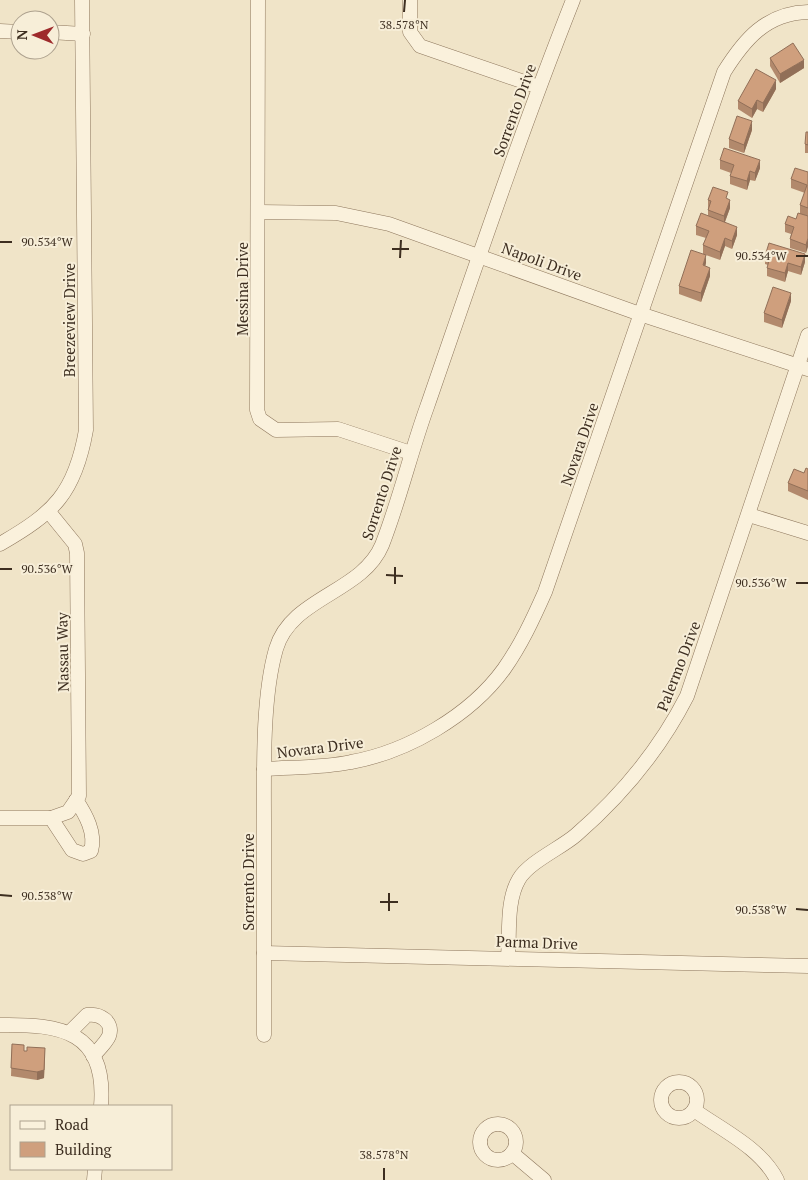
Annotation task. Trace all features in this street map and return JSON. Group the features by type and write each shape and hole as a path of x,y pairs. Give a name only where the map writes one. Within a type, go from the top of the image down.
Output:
{"street":[{"name":"Breezeview Drive","path":"0,544 29,527 49,512 70,485 82,450 86,430 82,0"},
{"name":"Messina Drive","path":"258,0 259,212 257,410 260,419 267,426 276,430 338,430 411,453"},
{"path":"410,0 410,32 420,46 539,87"},
{"name":"Sorrento Drive","path":"264,1035 264,769 272,667 280,636 310,605 369,567 382,544 411,453 539,87 573,0"},
{"name":"Novara Drive","path":"264,769 351,762 395,748 454,716 490,686 504,669 528,632 545,592 724,72 743,44 764,24 789,15 808,12"},
{"path":"60,33 83,34"},
{"name":"Napoli Drive","path":"259,212 353,215 388,224 640,314 803,367"},
{"name":"Palermo Drive","path":"508,957 511,902 520,877 593,821 641,768 674,722 687,696 749,515 803,367 808,335"},
{"name":"Nassau Way","path":"49,512 68,534 77,552 79,796 68,812 51,818"},
{"path":"749,515 808,533"},
{"path":"0,818 51,818 72,850 82,854 91,851 94,840 84,812 76,800"},
{"name":"Parma Drive","path":"264,953 508,957 808,966"},
{"path":"70,1032 88,1015 99,1015 108,1022 110,1034 93,1056"},
{"path":"0,1025 34,1024 70,1032 93,1056 100,1081 101,1105"},
{"path":"694,1110 756,1153 766,1162 777,1180"},
{"path":"512,1153 544,1180"}],"building":[{"path":"793,43 804,60 780,74 770,58"},
{"path":"756,69 776,80 763,103 757,100 752,109 738,101"},
{"path":"737,116 752,121 744,145 729,139"},
{"path":"806,132 808,132 808,145 805,144"},
{"path":"724,148 760,160 755,173 750,171 747,181 730,176 734,165 720,160"},
{"path":"795,168 808,172 808,208 800,205 807,185 791,179"},
{"path":"713,187 728,192 726,198 730,200 724,216 708,210 711,201 708,200"},
{"path":"701,213 737,227 732,241 725,238 720,252 703,245 709,231 696,226"},
{"path":"798,213 808,216 808,238 806,245 790,239 794,227 785,224 788,216 796,219"},
{"path":"769,243 805,254 801,267 788,263 785,273 767,268 770,257 765,256"},
{"path":"691,250 706,255 703,265 710,268 701,293 679,286"},
{"path":"773,287 791,293 782,320 764,313"},
{"path":"806,468 808,469 808,491 788,483 794,469 804,473"},
{"path":"12,1044 24,1045 24,1051 27,1051 27,1047 45,1048 44,1070 37,1072 11,1068"}]}
